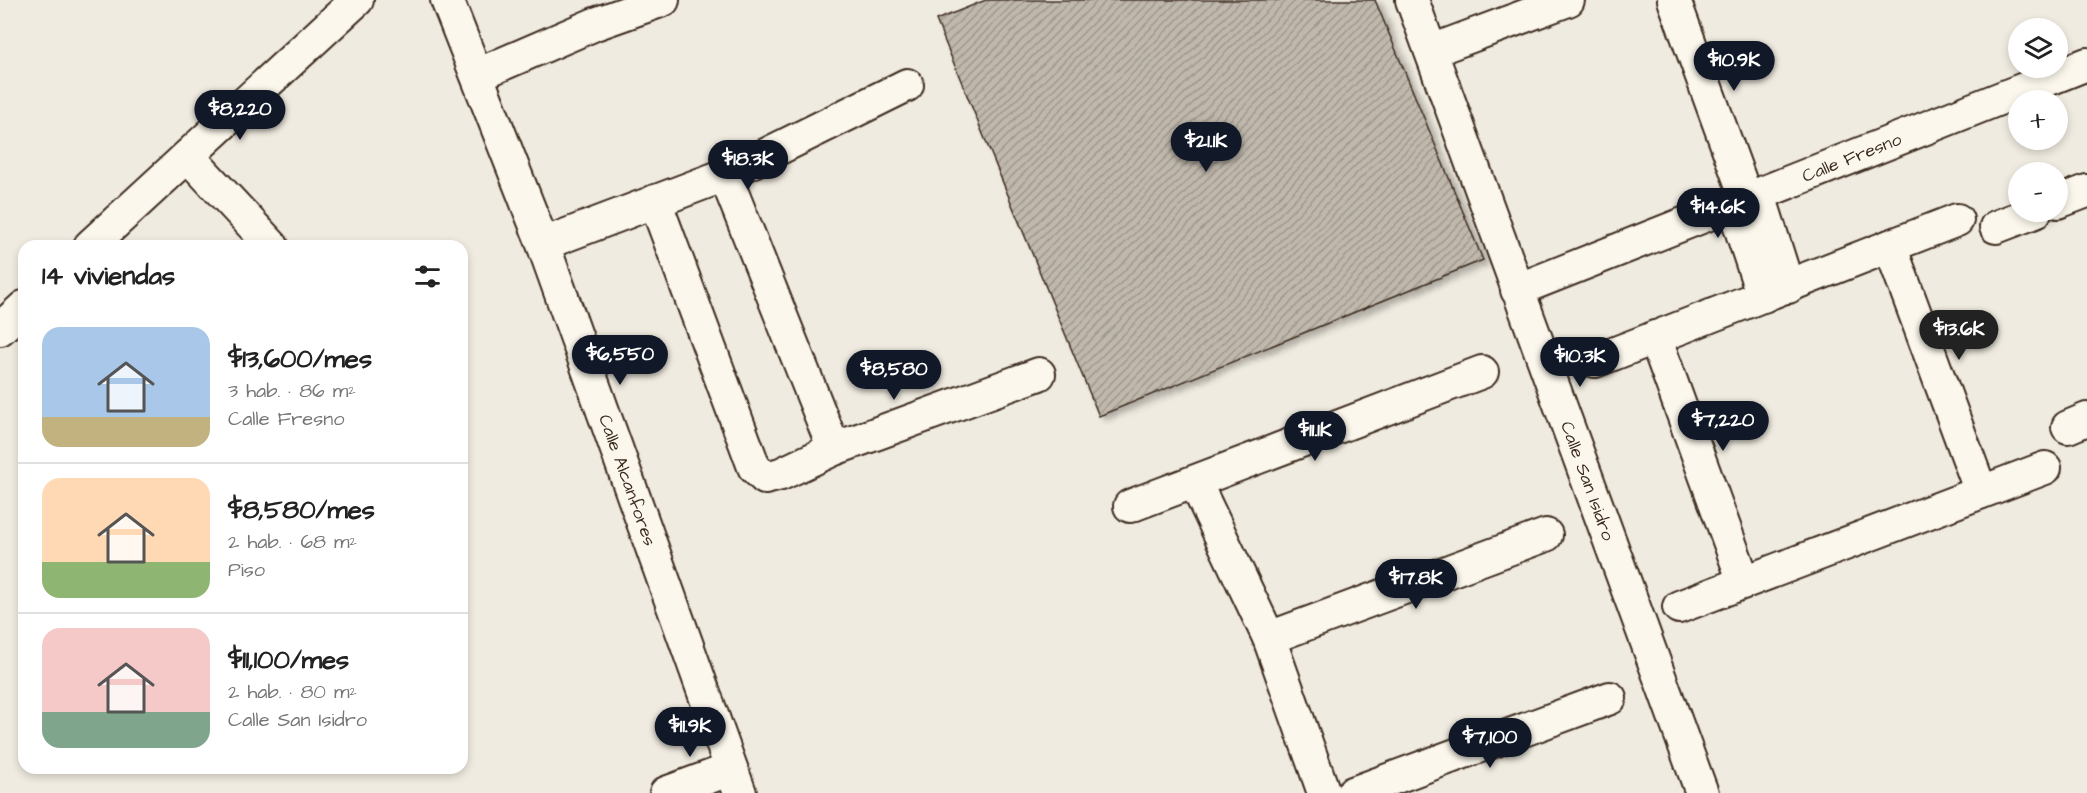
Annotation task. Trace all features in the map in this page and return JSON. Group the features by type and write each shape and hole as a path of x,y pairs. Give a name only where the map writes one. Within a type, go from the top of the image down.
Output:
{"street":[{"path":"97,240 188,156 323,14 357,0"},
{"name":"Calle Alcanfores","path":"447,0 543,244 736,781"},
{"path":"477,75 595,24 663,0"},
{"name":"Calle San Isidro","path":"1412,0 1702,793"},
{"path":"1431,51 1568,0"},
{"path":"1674,0 1746,200 1775,292"},
{"name":"Calle Fresno","path":"1517,290 2087,64"},
{"path":"543,244 725,175 907,85"},
{"path":"188,156 266,240"},
{"path":"725,175 834,449"},
{"path":"2068,198 2087,191"},
{"path":"655,201 754,466 765,478 781,474 834,449 1039,374"},
{"path":"1595,361 1958,220"},
{"path":"1996,227 2009,222"},
{"path":"1890,246 1981,492"},
{"path":"0,329 18,312"},
{"path":"1655,337 1744,582"},
{"path":"1130,506 1482,372"},
{"path":"1679,607 2045,468"},
{"path":"1195,482 1269,638 1324,793"},
{"path":"1269,638 1546,535"},
{"path":"1353,793 1610,698"},
{"path":"666,793 736,781"}],"building":[{"path":"986,0 1375,0 1483,260 1099,416 936,20"}]}
